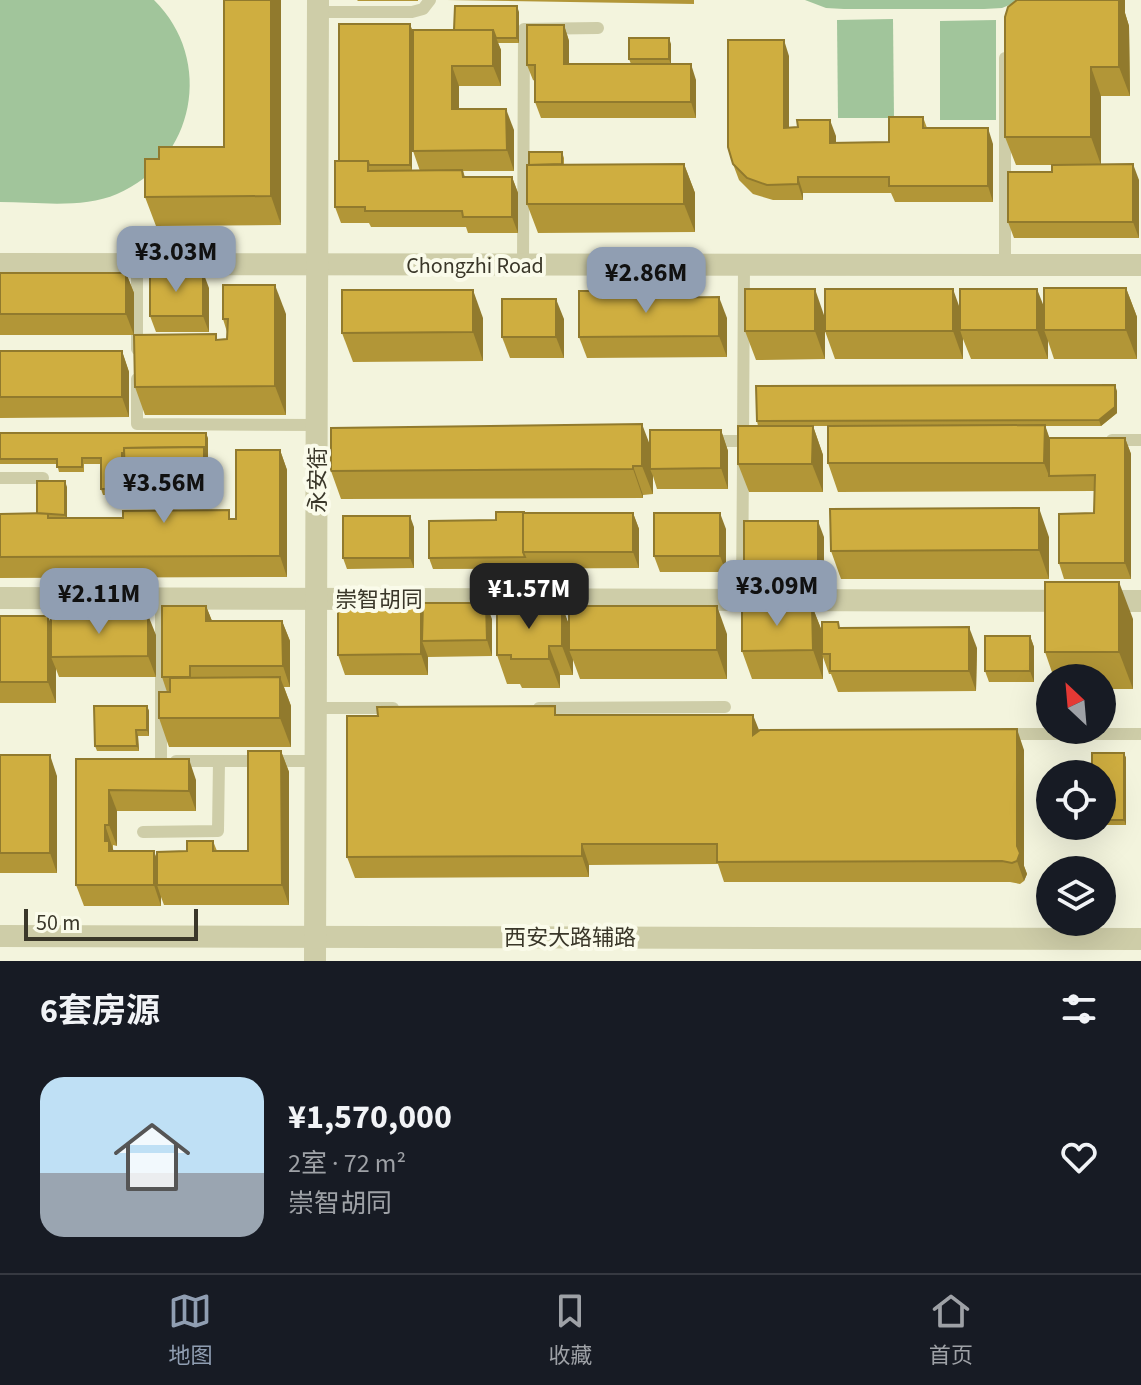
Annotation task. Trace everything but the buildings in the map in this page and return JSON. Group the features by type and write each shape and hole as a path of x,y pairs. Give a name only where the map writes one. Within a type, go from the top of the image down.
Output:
{"street":[{"name":"永安街","path":"315,961 316,599 321,437 317,264 318,6"},
{"name":"Chongzhi Road","path":"0,264 1141,265"},
{"name":"崇智胡同","path":"0,598 1141,601"},
{"name":"西安大路辅路","path":"0,936 1141,939"}],"lane":[{"path":"318,6 412,12 423,9 430,0"},
{"path":"523,265 524,29 598,28"},
{"path":"1005,50 1005,265"},
{"path":"137,264 137,424 321,437"},
{"path":"742,600 744,265"},
{"path":"1093,440 1141,440"},
{"path":"696,441 759,441"},
{"path":"0,478 43,478"},
{"path":"161,599 154,761 316,761"},
{"path":"520,708 725,707"},
{"path":"316,708 410,708"},
{"path":"984,734 1141,734"},
{"path":"143,832 218,831 219,761"}],"green space":[{"path":"0,0 154,0 173,24 185,51 190,79 188,107 179,134 164,158 143,179 117,194 89,202 0,202"},
{"path":"805,0 1022,0 1002,8 984,9 844,9 826,8"},
{"path":"893,19 894,118 838,118 837,20"},
{"path":"996,20 996,120 940,120 940,21"}]}
